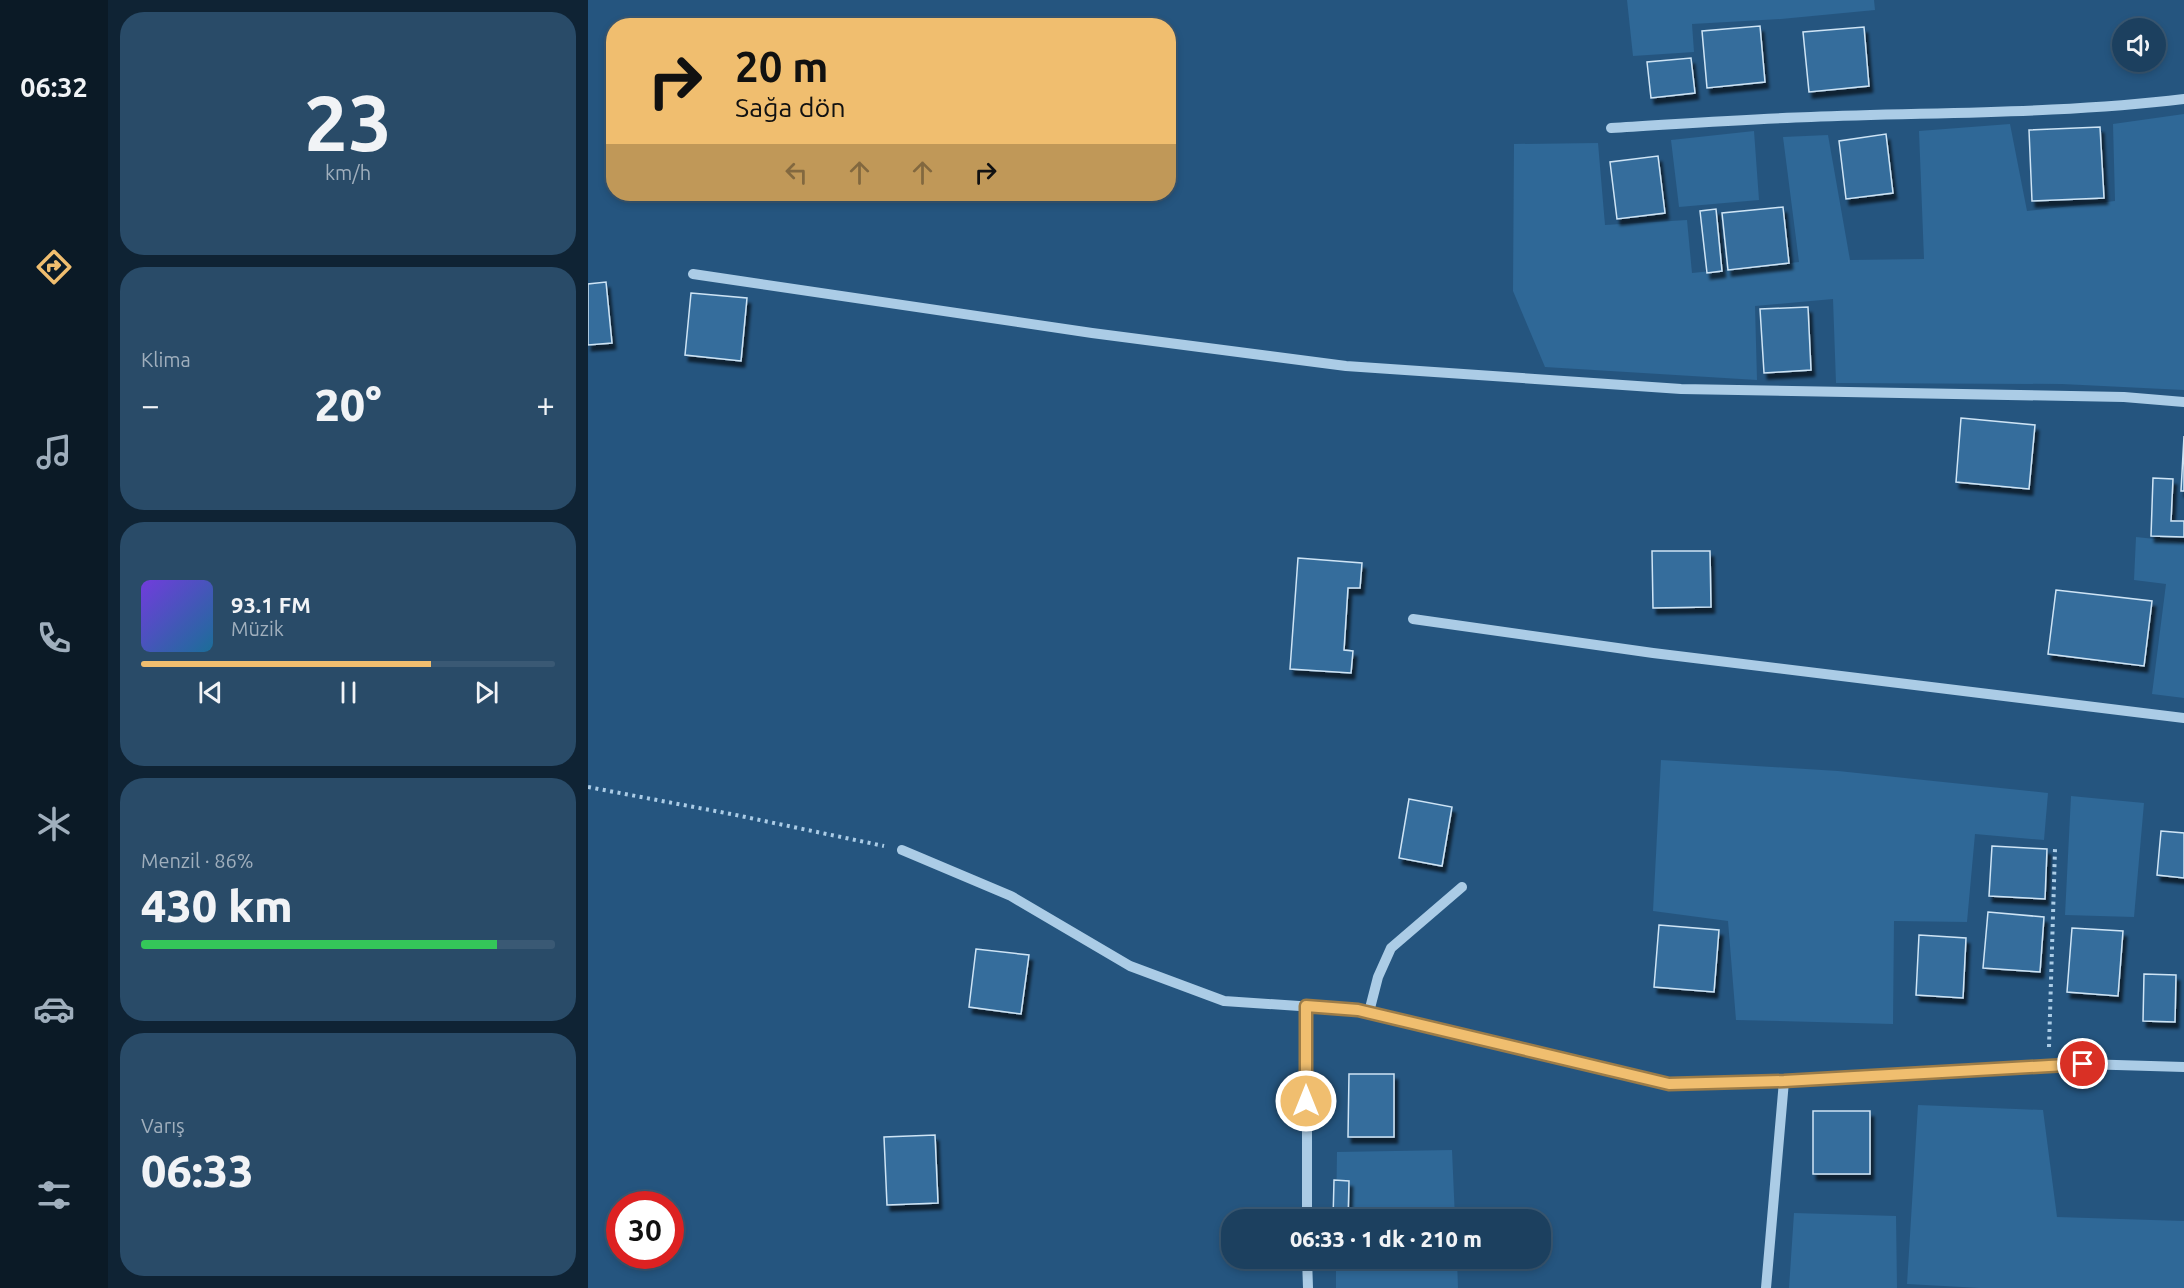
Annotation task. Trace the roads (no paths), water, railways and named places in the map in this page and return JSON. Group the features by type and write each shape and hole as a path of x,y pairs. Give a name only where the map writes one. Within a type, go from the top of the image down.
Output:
{"street":[{"path":"1611,128 1811,117 2128,106 2184,99"},
{"path":"693,274 1092,333 1346,366 1681,389 2112,397 2184,402"},
{"path":"1413,619 1653,653 2184,718"},
{"path":"902,850 1011,896 1130,966 1224,1001 1369,1012 1669,1084 1784,1081 2083,1064 2184,1067"},
{"path":"1369,1012 1378,977 1391,948 1462,887"},
{"path":"1306,1006 1307,1209"},
{"path":"1766,1288 1784,1081"},
{"path":"1307,1269 1308,1288"}]}
